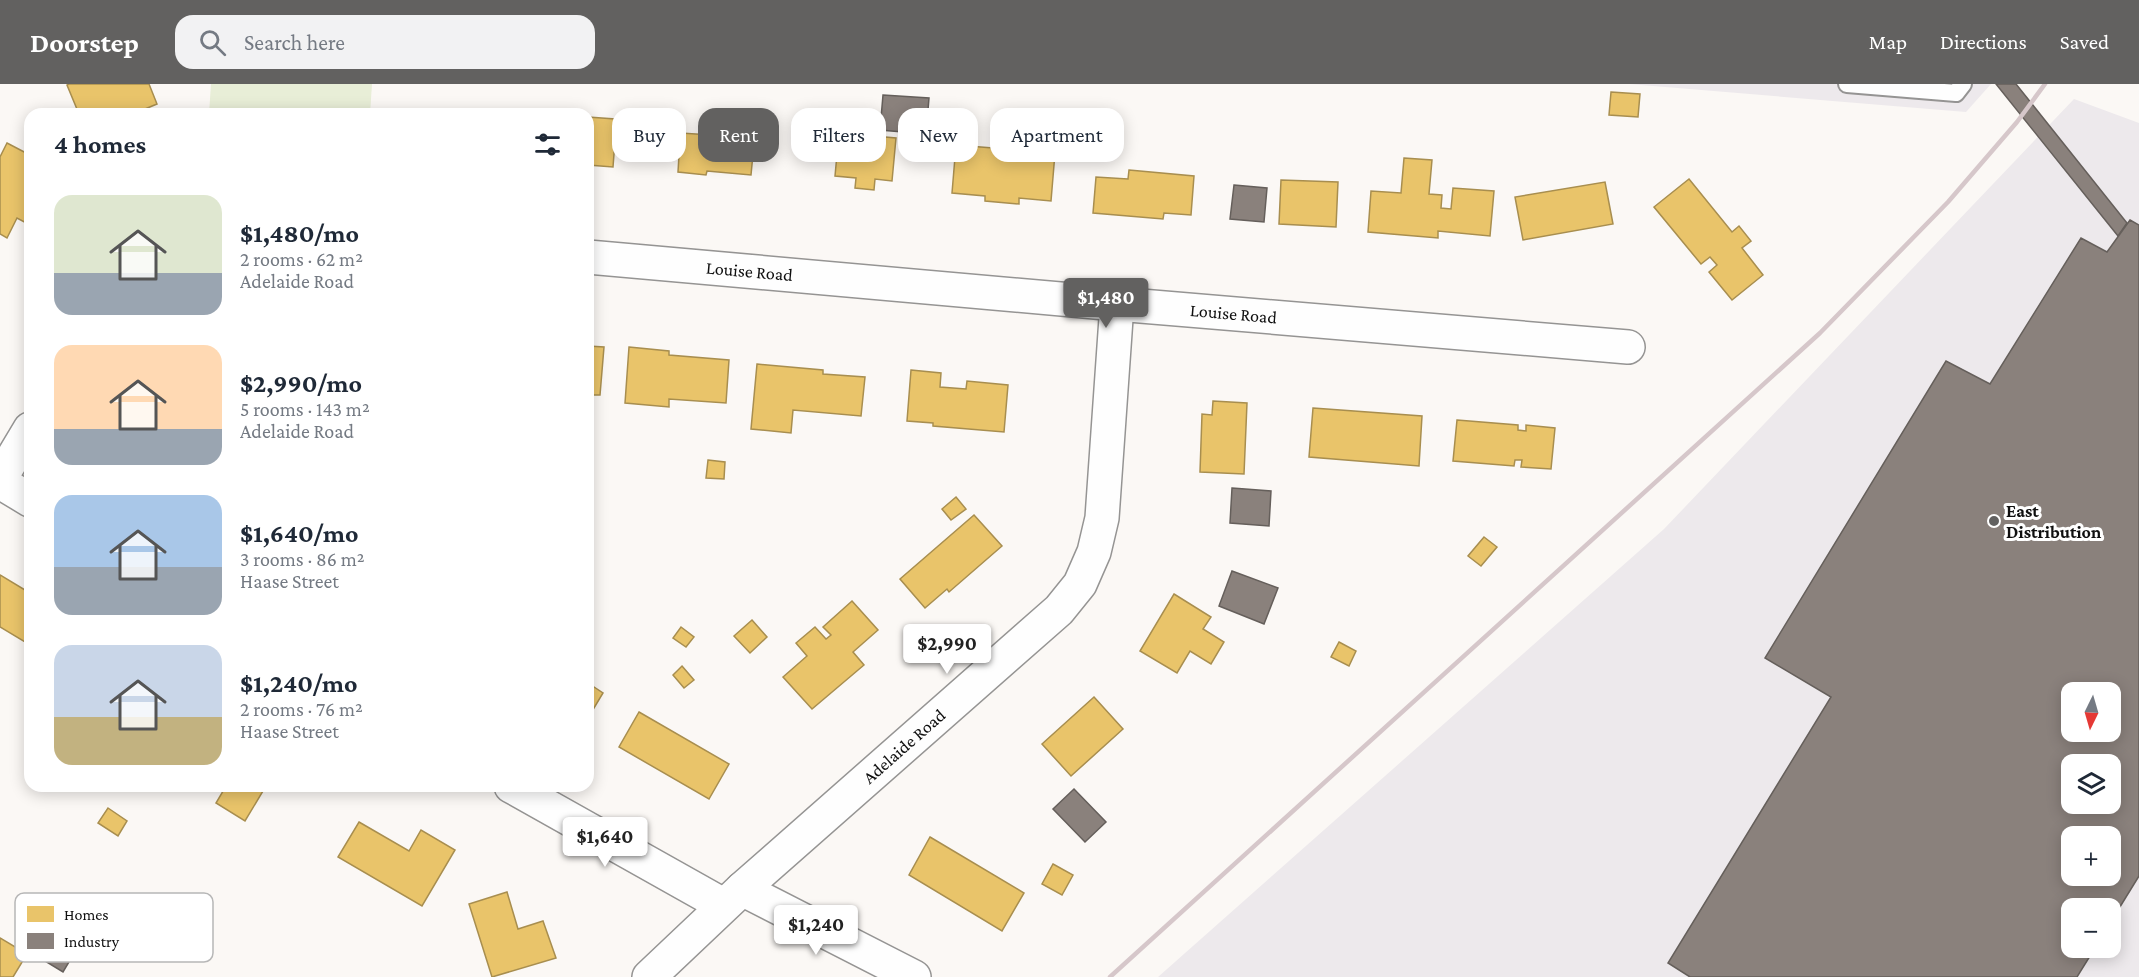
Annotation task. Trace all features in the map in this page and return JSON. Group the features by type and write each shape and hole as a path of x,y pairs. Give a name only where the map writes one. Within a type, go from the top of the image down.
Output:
{"street":[{"name":"Louise Road","path":"594,258 1628,347"},
{"name":"Adelaide Road","path":"649,977 732,897 1059,610 1080,584 1094,552 1102,518 1117,304"},
{"path":"24,439 0,480 24,496"},
{"path":"523,792 732,897 914,977"}],"lane":[{"path":"1847,84 1956,93 1963,84"}],"shaded area":[{"path":"1629,84 1991,84 1966,112"},
{"path":"2074,99 2139,123 2139,977 1158,977 1664,529"}],"green space":[{"path":"211,84 372,84 370,108 209,108"}],"building: Homes":[{"path":"149,84 157,104 147,108 77,108 67,85"},
{"path":"1611,92 1640,94 1638,117 1609,115"},
{"path":"594,117 612,119 613,167 594,165"},
{"path":"686,133 698,134 698,162 752,162 751,175 707,171 706,175 678,172 679,162 686,162"},
{"path":"886,137 896,138 892,181 875,179 874,190 855,188 856,178 835,176 836,162 886,162"},
{"path":"7,143 24,152 24,222 17,218 7,238 0,234 0,157"},
{"path":"978,147 990,148 990,162 1054,162 1051,201 1019,198 1019,204 985,201 985,196 952,193 955,162 978,162"},
{"path":"1404,158 1432,160 1429,194 1442,195 1441,208 1451,209 1453,188 1494,191 1490,236 1438,231 1438,238 1368,232 1371,191 1401,193"},
{"path":"1129,170 1194,176 1191,215 1164,213 1163,219 1093,213 1096,177 1128,179"},
{"path":"1689,179 1732,232 1739,226 1751,241 1742,248 1763,275 1732,300 1709,272 1717,265 1710,257 1701,264 1654,207"},
{"path":"1281,180 1338,182 1336,227 1279,224"},
{"path":"1605,182 1613,224 1523,240 1515,197"},
{"path":"594,346 604,347 600,395 594,395"},
{"path":"629,347 669,351 669,355 729,360 726,403 669,399 669,407 625,403"},
{"path":"757,364 823,370 823,374 865,377 861,416 793,410 791,433 751,429"},
{"path":"911,370 941,373 940,387 966,389 967,381 1008,385 1004,432 933,426 933,423 907,421"},
{"path":"1213,401 1247,403 1244,474 1200,472 1202,414 1212,415"},
{"path":"1313,408 1422,416 1419,466 1309,457"},
{"path":"1457,420 1518,425 1518,430 1526,431 1526,425 1555,428 1551,469 1521,467 1522,460 1515,460 1514,466 1453,461"},
{"path":"708,460 725,462 724,479 706,478"},
{"path":"956,497 966,509 951,520 942,509"},
{"path":"974,515 1002,546 949,592 947,589 925,608 900,579"},
{"path":"1484,537 1497,547 1481,566 1468,556"},
{"path":"0,575 24,589 24,641 0,627"},
{"path":"1174,594 1211,617 1203,629 1224,642 1211,664 1190,651 1177,673 1140,651"},
{"path":"852,601 878,630 853,652 864,665 812,709 783,677 807,656 796,643 815,627 826,639 831,635 823,627"},
{"path":"752,620 767,637 750,653 734,636"},
{"path":"681,627 694,637 686,647 673,638"},
{"path":"1339,642 1356,651 1349,666 1331,657"},
{"path":"682,666 694,680 684,688 673,675"},
{"path":"594,687 603,693 594,708"},
{"path":"1094,697 1123,729 1071,776 1042,744"},
{"path":"639,712 729,764 709,799 619,747"},
{"path":"222,792 262,792 245,821 216,803"},
{"path":"108,808 127,821 118,836 98,823"},
{"path":"359,822 409,851 421,830 455,850 422,906 338,857"},
{"path":"930,837 1024,893 1002,931 909,875"},
{"path":"1053,864 1073,875 1062,895 1042,884"},
{"path":"507,892 518,929 543,921 556,958 492,977 469,904"},
{"path":"0,938 15,947 15,962 22,962 13,977 0,977"}],"building: Industry":[{"path":"1996,84 2016,84 2127,223 2118,236"},
{"path":"883,95 929,98 928,108 898,108 898,132 886,131 886,108 882,108"},
{"path":"1234,185 1267,188 1264,222 1230,219"},
{"name":"East Distribution","path":"2130,220 2139,225 2139,876 2121,905 2121,898 2061,898 2061,958 2089,958 2077,977 1690,977 1668,963 1831,697 1765,658 1946,361 1990,384 2081,238 2107,252"},
{"path":"1232,488 1271,491 1269,526 1230,523"},
{"path":"1232,571 1278,588 1264,624 1219,606"},
{"path":"1074,789 1106,822 1085,842 1053,809"},
{"path":"47,962 69,962 63,972"}],"railway":[{"path":"1110,977 1820,333 1948,202 2017,122 2045,84"}],"place":[{"name":"East Distribution","path":"1994,521"}]}
